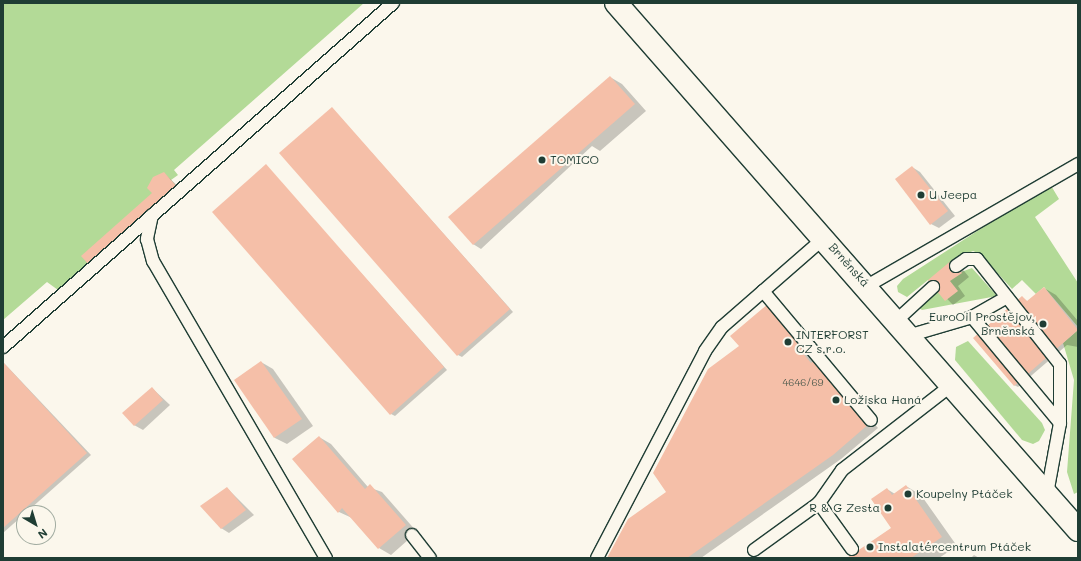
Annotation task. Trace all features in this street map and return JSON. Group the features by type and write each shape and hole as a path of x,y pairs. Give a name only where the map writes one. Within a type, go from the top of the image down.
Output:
{"main road":[{"name":"Brněnská","path":"616,3 904,328 1078,530"}],"lane":[{"path":"3,347 393,3"},
{"path":"867,286 1078,164"},
{"path":"152,215 147,238 153,261 326,558"},
{"path":"597,558 705,351 722,327 824,238"},
{"path":"956,266 966,260 977,259 1060,364 1060,423 1047,494"},
{"path":"904,328 933,287"},
{"path":"763,291 871,420"},
{"path":"904,328 972,317 1007,297"},
{"path":"972,317 1060,423"},
{"path":"754,550 819,503 842,470 953,384"},
{"path":"819,503 852,549"},
{"path":"412,535 430,558"}],"green space":[{"path":"3,3 364,3 174,170 178,175 171,180 177,187 58,290 47,282 3,320"},
{"path":"1050,184 1059,199 1035,217 1078,283 1078,327 1044,287 1036,294 1022,280 1012,289 980,254 973,251 952,260 961,272 972,268 997,296 922,310 919,308 937,291 928,280 907,297 898,292 897,286 903,279"},
{"path":"1078,330 1078,492 1074,494 1067,472 1074,380 1063,343"},
{"path":"968,341 1042,423 1045,430 1039,441 1033,444 1022,440 955,360 956,347"}],"building":[{"path":"610,76 635,104 473,245 448,217"},
{"path":"332,107 510,309 457,356 279,153"},
{"path":"266,164 444,367 390,415 212,212"},
{"name":"U Jeepa","path":"912,166 948,211 930,225 895,179"},
{"path":"164,172 177,187 88,264 81,256 152,193 147,188 153,177"},
{"path":"952,260 962,273 950,281 958,291 945,301 928,280"},
{"path":"1044,287 1078,330 1014,386 973,338 1022,296 1027,301"},
{"path":"768,304 805,347 801,351 811,363 816,359 870,423 833,455 687,558 607,558 628,519 666,492 653,473 708,369 739,346 730,336"},
{"path":"261,361 302,419 274,438 234,380"},
{"path":"3,362 87,453 29,505 16,505 16,516 3,528"},
{"path":"152,387 163,400 134,426 122,413"},
{"path":"319,436 365,489 370,484 406,525 378,549 342,508 338,513 292,459"},
{"path":"906,485 942,537 911,558 847,558 891,528 871,499 887,488 892,495"},
{"path":"227,487 246,510 221,529 200,506"}],"place":[{"name":"TOMICO","path":"542,160"},
{"name":"U Jeepa","path":"921,195"},
{"name":"EuroOil Prostějov, Brněnská","path":"1043,324"},
{"name":"INTERFORST CZ s.r.o.","path":"788,342"},
{"name":"Ložiska Haná","path":"836,400"},
{"name":"Koupelny Ptáček","path":"908,494"},
{"name":"R & G Zesta","path":"888,508"},
{"name":"Instalatércentrum Ptáček","path":"870,547"}]}
